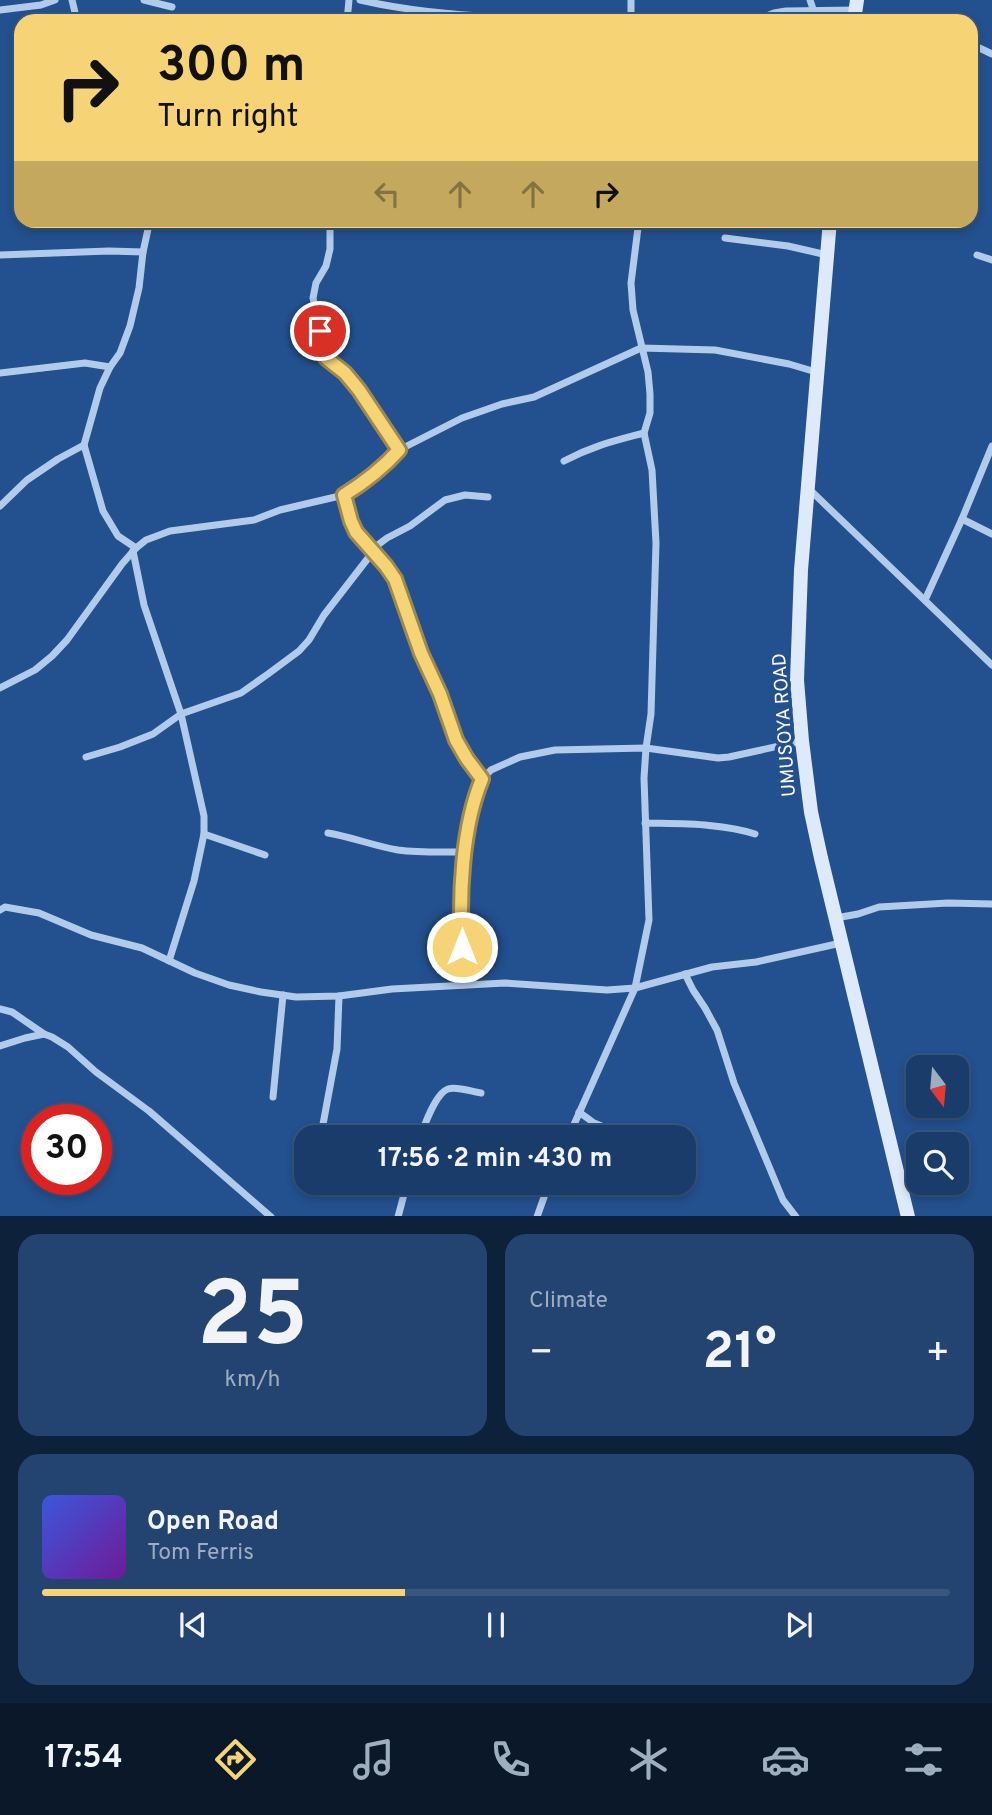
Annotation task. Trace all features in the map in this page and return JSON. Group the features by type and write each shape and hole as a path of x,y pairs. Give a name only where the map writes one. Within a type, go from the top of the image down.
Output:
{"main road":[{"name":"UMUSOYA ROAD","path":"829,228 801,569 797,680 811,811 908,1216"}],"street":[{"path":"0,10 41,5 55,0"},
{"path":"144,0 172,7"},
{"path":"360,0 389,7 458,14"},
{"path":"810,0 814,14"},
{"path":"772,14 856,10"},
{"path":"148,228 130,326 120,352 100,388 84,445 103,511 118,536 135,549 144,605 181,714 204,816 204,834 194,881 169,961"},
{"path":"330,228 330,249 326,266 316,283 313,298 326,358 345,373 359,390 399,450"},
{"path":"574,1125 635,988 649,920 645,823 646,748 651,701 656,543 652,470 644,433 650,413 648,372 633,310 631,283 638,228"},
{"path":"724,238 788,246 827,255"},
{"path":"0,255 143,252"},
{"path":"977,256 992,260"},
{"path":"0,688 35,670 52,656 135,549 146,540 170,531 254,520 280,510 344,495 373,475 399,450 462,418 502,404 534,397 641,348 715,350 816,372"},
{"path":"0,373 85,363 110,368"},
{"path":"564,461 586,449 644,433"},
{"path":"0,506 27,480 84,445"},
{"path":"925,600 992,446"},
{"path":"808,488 992,665"},
{"path":"344,495 356,532 395,579 456,740 482,779"},
{"path":"86,757 153,734 181,714 241,693 299,651 373,551 387,538 410,526 445,500 465,495 488,497"},
{"path":"962,519 992,534"},
{"path":"463,985 461,928 464,852 470,812 482,779 491,770 520,757 555,750 646,748 729,758 802,741"},
{"path":"645,823 740,829 755,834"},
{"path":"328,833 400,850 464,852"},
{"path":"204,834 265,855"},
{"path":"836,918 879,907 948,902 992,904"},
{"path":"0,910 5,907 38,913 92,935 142,948 195,973 229,985 296,997 505,983 607,990 635,988 712,967 755,962 841,943"},
{"path":"685,974 717,1030 731,1075 783,1200 796,1216"},
{"path":"273,1097 283,995"},
{"path":"323,1125 337,1049 340,996"},
{"path":"0,1009 12,1012 68,1047 96,1072 149,1111 271,1216"},
{"path":"24,1020 25,1038"},
{"path":"0,1046 44,1034"},
{"path":"425,1125 443,1092 450,1088 481,1093"},
{"path":"579,1112 599,1125"},
{"path":"398,1216 404,1195"},
{"path":"537,1216 545,1195"}],"route":[{"path":"320,331 326,358 345,373 359,390 399,450 373,475 344,495 351,521 356,532 395,579 456,740 482,779 470,812 464,852 462,947"}]}
